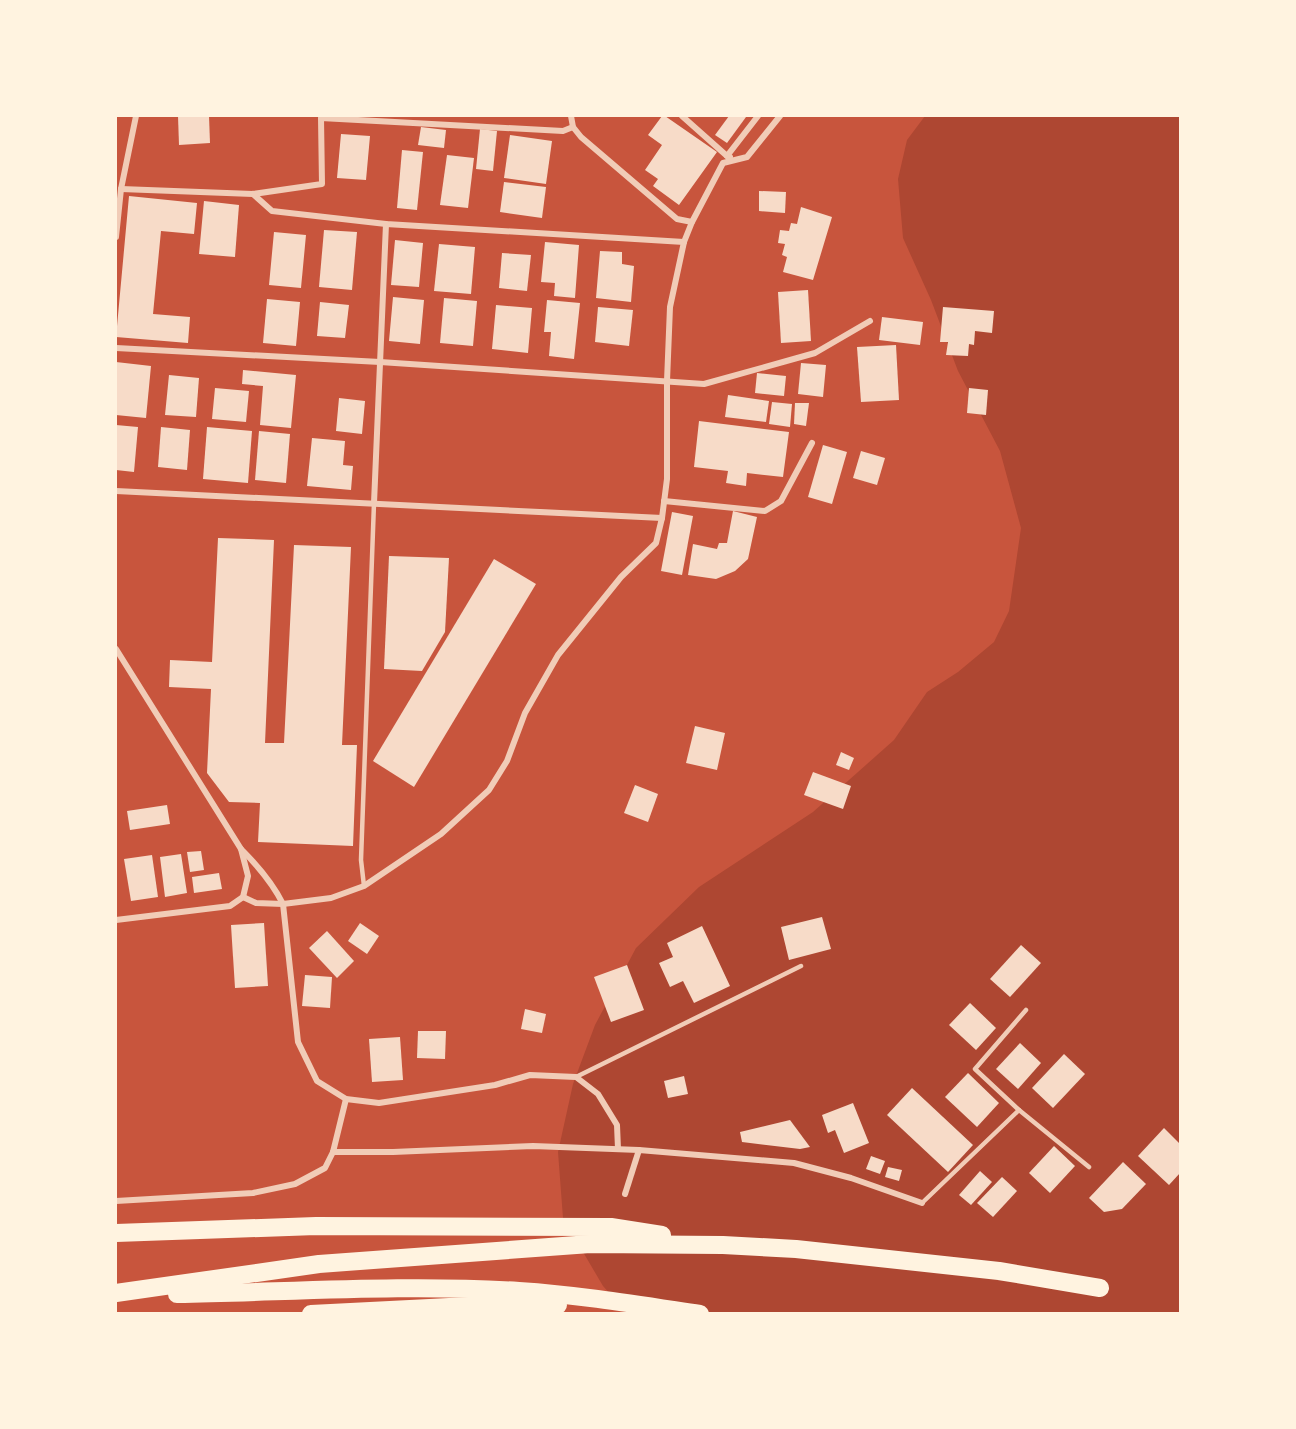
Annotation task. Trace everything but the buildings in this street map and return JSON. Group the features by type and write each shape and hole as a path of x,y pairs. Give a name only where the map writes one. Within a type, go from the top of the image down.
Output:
{"highway":[{"path":"116,1233 316,1226 611,1227 723,1245"},
{"path":"116,1294 319,1264 590,1244 723,1245 796,1249 999,1271 1100,1288"},
{"path":"116,1294 404,1288 519,1291 700,1314"},
{"path":"317,1313 469,1306 634,1305"}],"street":[{"path":"116,237 121,189 136,116"},
{"path":"571,116 573,127 580,137 677,219 692,222"},
{"path":"682,116 727,156 735,160"},
{"path":"727,156 758,116"},
{"path":"243,897 256,903 283,904 331,898 363,886 441,834 489,790 507,760 525,713 558,655 621,577 656,543 667,479 670,307 684,242 723,164 747,157 780,116"},
{"path":"121,189 253,194 322,184 321,118 563,131 573,127"},
{"path":"253,194 272,211 386,224 684,242"},
{"path":"374,503 386,224"},
{"path":"116,348 380,362 704,384 815,353 870,321"},
{"path":"664,501 765,511 781,501 812,444"},
{"path":"116,491 662,518"},
{"path":"116,649 241,849 266,875 283,904 298,1042 317,1081 346,1099 379,1103 495,1084 530,1075 576,1077 598,1094 617,1125 618,1149"},
{"path":"116,920 230,906 243,897 248,876 241,849"},
{"path":"116,1201 253,1193 295,1184 325,1168 333,1152 346,1099"},
{"path":"333,1152 533,1146 639,1150 794,1163 851,1178 922,1203"},
{"path":"625,1194 639,1150"}],"lane":[{"path":"363,886 361,860 374,503"},
{"path":"576,1077 801,966"},
{"path":"1026,1010 975,1069 1019,1110 1089,1167"},
{"path":"922,1203 1019,1110"}],"shaded area":[{"path":"925,116 1180,116 1180,1313 627,1313 603,1286 563,1218 558,1152 573,1084 595,1025 636,948 699,887 813,812 894,740 927,692 958,672 994,642 1009,611 1021,528 1000,451 958,371 931,300 903,238 898,179 907,140"}]}
